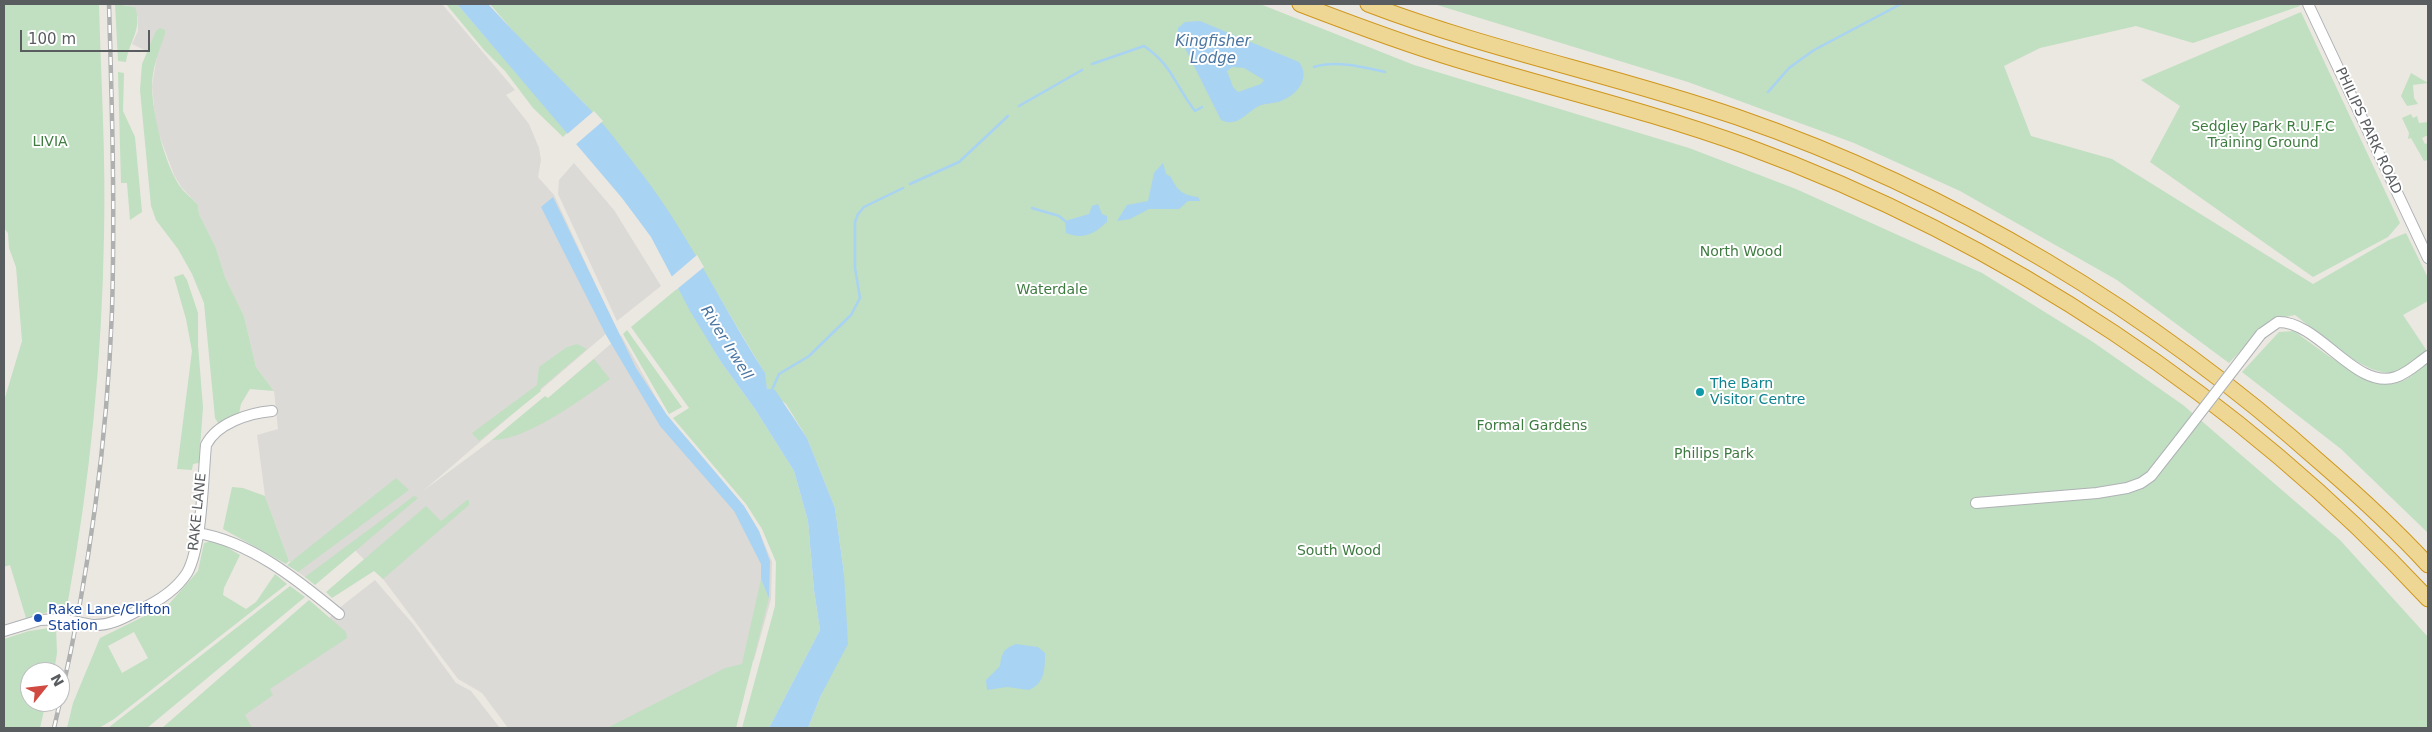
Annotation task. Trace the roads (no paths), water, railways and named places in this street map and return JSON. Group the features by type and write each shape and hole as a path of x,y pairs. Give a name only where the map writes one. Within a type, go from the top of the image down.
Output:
{"highway":[{"path":"1300,4 1456,59 1618,105 1745,146 1824,177 1967,245 2096,320 2180,380 2260,443 2343,514 2428,599"},
{"path":"1368,4 1452,33 1626,82 1739,118 1890,180 1995,232 2097,292 2203,365 2281,427 2355,493 2428,565"}],"street":[{"name":"PHILIPS PARK ROAD","path":"2308,4 2428,258"},
{"path":"1976,503 2097,493 2142,484 2151,476 2261,334 2278,322 2295,325 2358,369 2378,378 2392,379 2401,376 2428,356"},
{"name":"RAKE LANE","path":"4,631 40,620 61,619 92,625 118,621 157,601 175,587 187,572 193,559 206,445 209,438 227,425 259,412 272,411"},
{"path":"197,533 216,536 272,564 339,614"}],"water":[{"name":"River Irwell","path":"457,4 488,4 607,128 643,175 676,223 765,373 767,389 775,390 807,438 835,508 844,574 848,644 821,695 808,728 769,728 820,630 814,590 808,521 794,471 755,409 721,362 690,311 651,237 622,198"},
{"name":"Kingfisher Lodge","path":"1200,21 1299,62 1303,68 1303,81 1296,92 1284,100 1259,106 1237,121 1227,122 1221,120 1178,34 1178,28 1185,22","holes":["1232,67 1244,68 1264,80 1261,84 1238,92 1233,87 1227,71"]},
{"path":"1163,163 1166,174 1171,177 1178,189 1188,195 1198,197 1200,201 1188,201 1179,209 1149,209 1130,219 1117,221 1127,205 1148,201 1154,173"},
{"path":"553,197 636,368 667,415 744,506 759,531 770,561 769,598 761,579 761,564 734,511 660,426 606,335 541,207"},
{"path":"1098,204 1102,214 1107,216 1107,222 1098,230 1088,235 1078,236 1066,233 1065,221 1089,214 1092,206"},
{"path":"1016,644 1038,647 1045,653 1043,675 1038,684 1029,690 1007,687 987,690 986,680 1000,666 1006,650"}],"waterway":[{"path":"1768,92 1789,68 1814,50 1901,4"},
{"path":"1092,64 1144,46 1154,53 1167,68 1195,111 1202,107"},
{"path":"1314,67 1340,64 1385,72"},
{"path":"1019,106 1082,70"},
{"path":"910,184 959,162 1008,116"},
{"path":"771,392 779,374 809,356 851,315 860,298 855,268 855,222 858,214 864,207 903,188"},
{"path":"1032,208 1059,216 1065,221"}],"railway":[{"path":"68,662 80,605 95,507 110,360 113,234 109,4"},
{"path":"54,728 58,712"}],"place":[{"name":"The Barn Visitor Centre","path":"1700,392"},
{"name":"Rake Lane/Clifton Station","path":"38,618"}],"park label":[{"name":"Sedgley Park R.U.F.C Training Ground","path":"2263,136"},
{"name":"LIVIA","path":"50,142"},
{"name":"North Wood","path":"1741,252"},
{"name":"Waterdale","path":"1052,290"},
{"name":"Formal Gardens","path":"1532,426"},
{"name":"Philips Park","path":"1714,454"},
{"name":"South Wood","path":"1339,551"}]}
